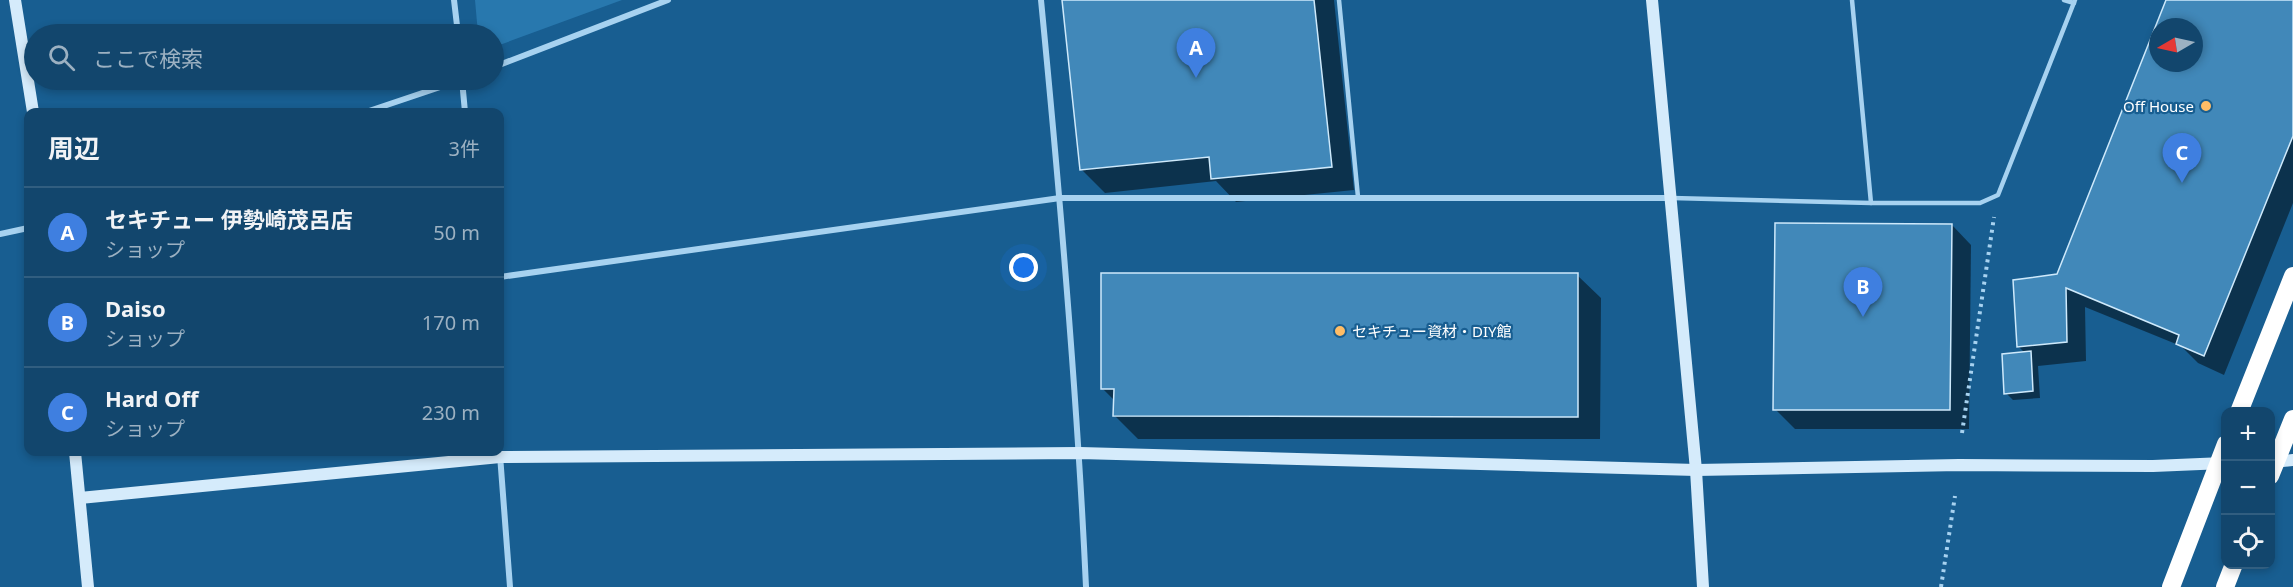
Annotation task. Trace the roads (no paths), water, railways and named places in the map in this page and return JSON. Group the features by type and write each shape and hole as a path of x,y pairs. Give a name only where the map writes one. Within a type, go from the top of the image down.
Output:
{"highway":[{"path":"2241,407 2293,276"},
{"path":"2278,465 2293,419"},
{"path":"2171,587 2221,465"},
{"path":"2225,587 2232,569"}],"street":[{"path":"15,0 24,56"},
{"path":"454,0 457,24"},
{"path":"504,63 668,0"},
{"path":"1041,0 1060,198 1080,453 1086,587"},
{"path":"1652,0 1696,470 1703,587"},
{"path":"29,90 32,108"},
{"path":"378,108 431,90"},
{"path":"462,90 464,108"},
{"path":"504,276 1060,198 1669,198"},
{"path":"0,234 24,229"},
{"path":"504,454 1080,453 1696,470 1959,465 2153,466 2221,463"},
{"path":"75,456 88,587"},
{"path":"80,498 481,456"},
{"path":"500,456 510,587"}],"lane":[{"path":"1339,0 1358,197"},
{"path":"1852,0 1871,203"},
{"path":"1669,198 1980,203 1998,195 2074,1 2064,0"}],"place":[{"name":"セキチュー 伊勢崎茂呂店","path":"1196,78"},
{"name":"Off House","path":"2206,106"},
{"name":"Hard Off","path":"2182,183"},
{"name":"Daiso","path":"1863,317"},
{"name":"セキチュー資材・DIY館","path":"1340,331"}]}
